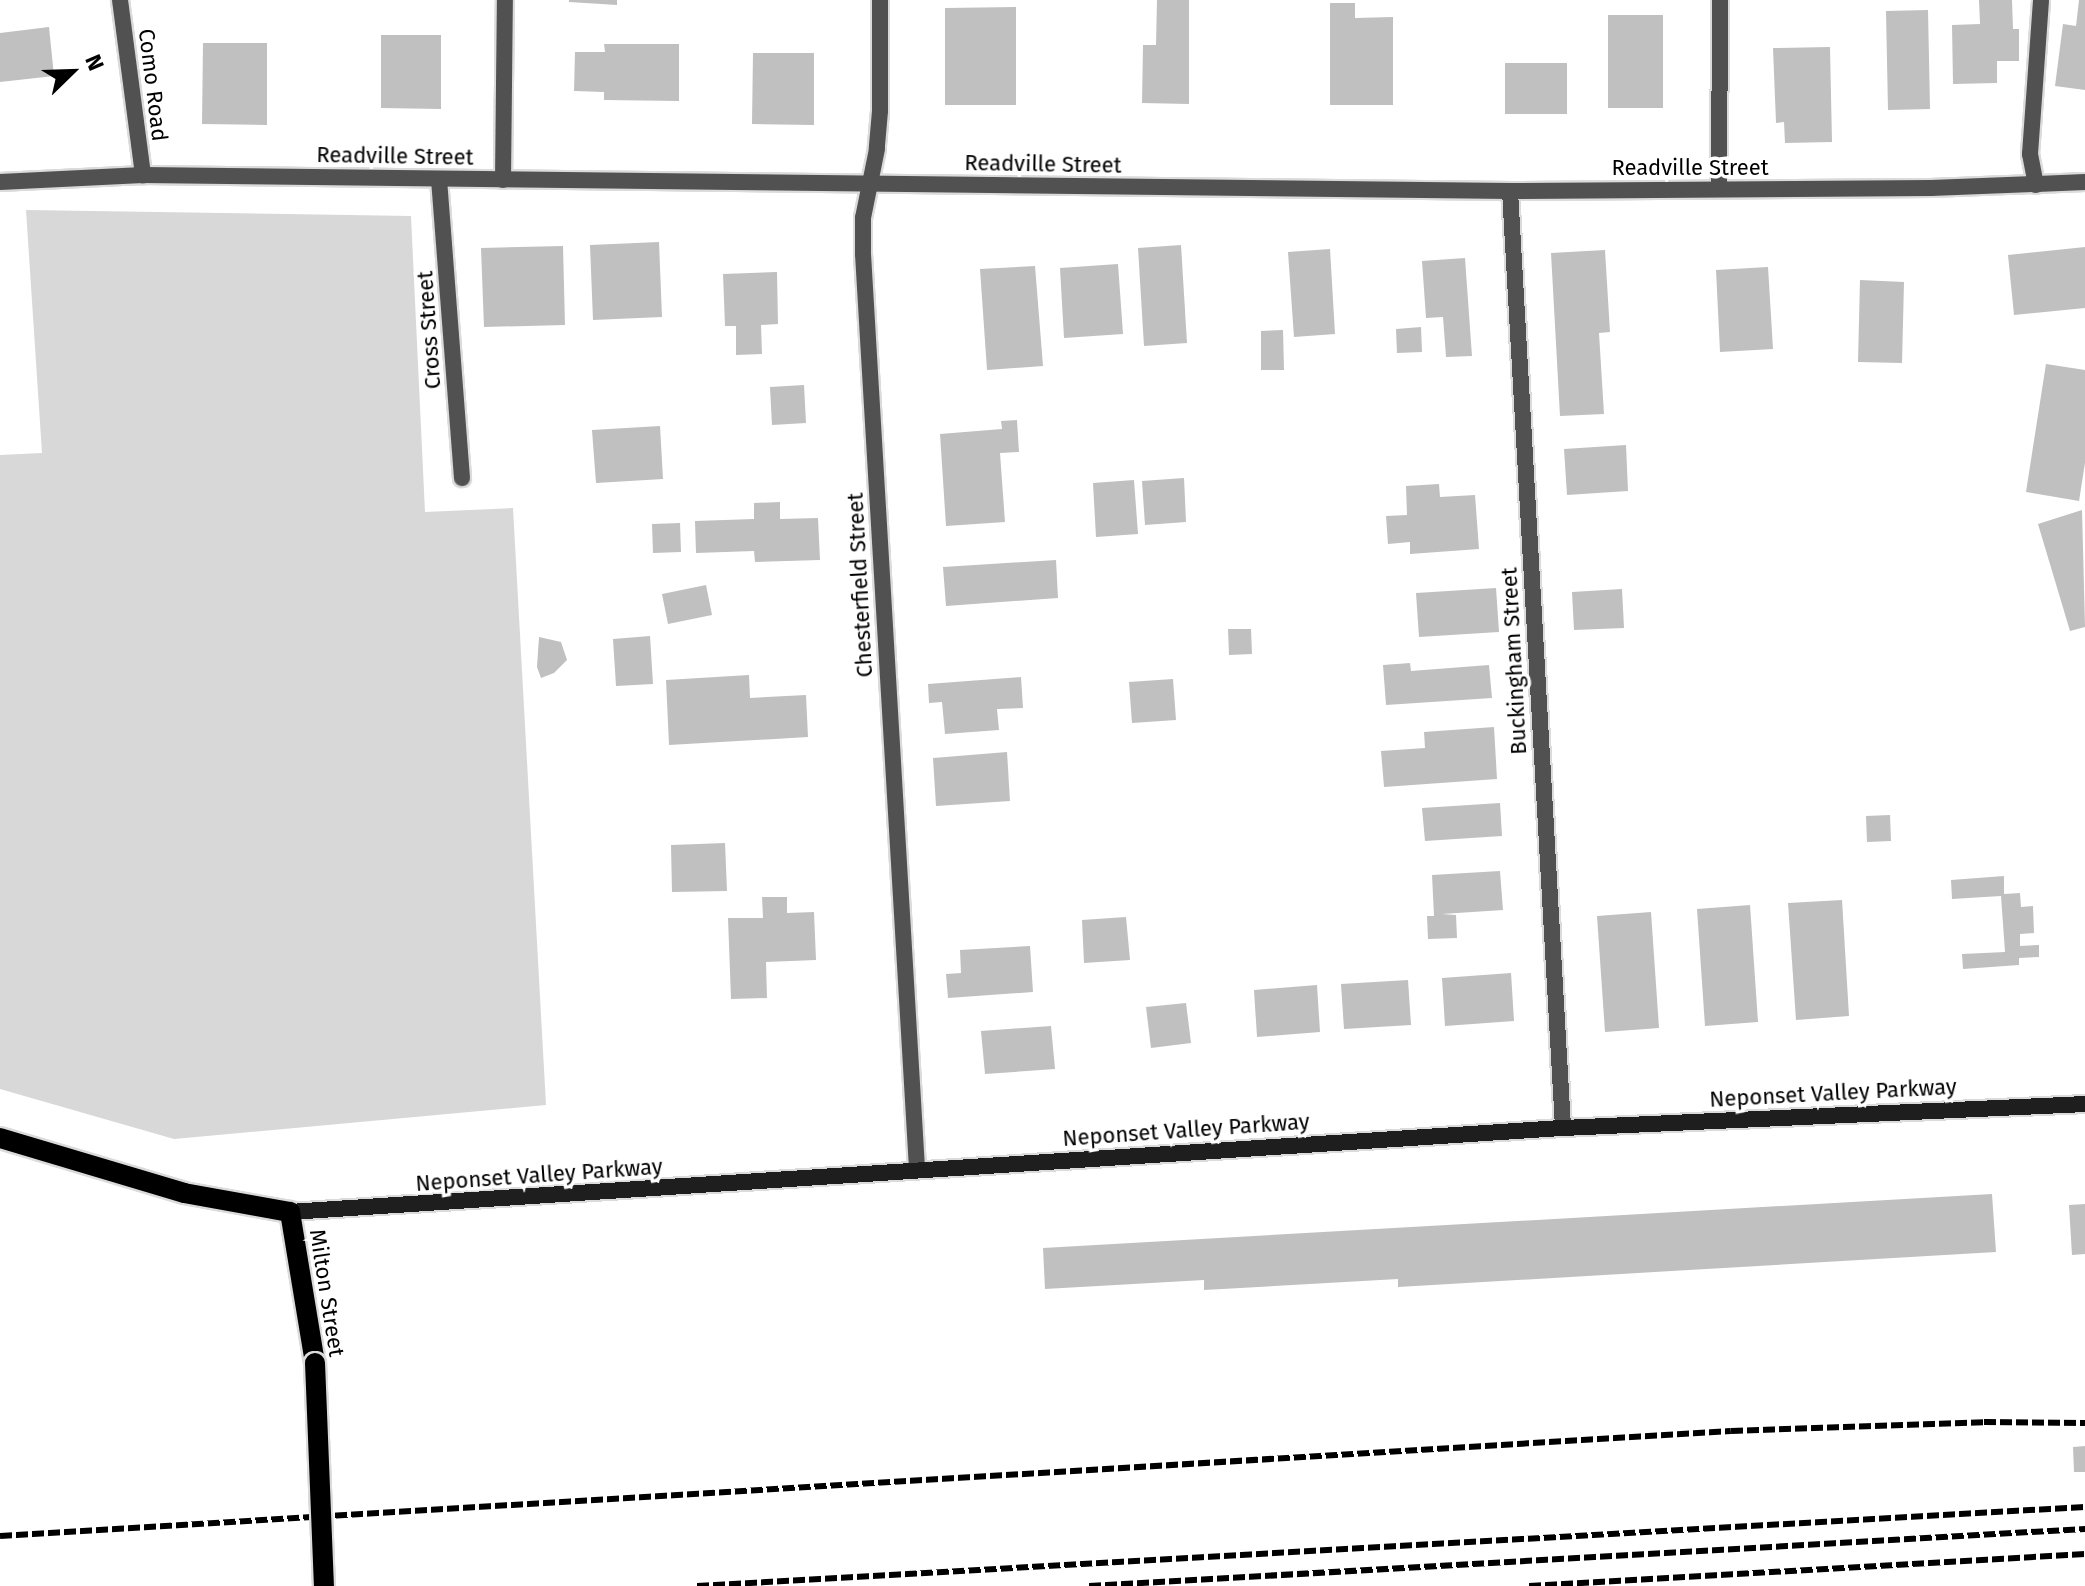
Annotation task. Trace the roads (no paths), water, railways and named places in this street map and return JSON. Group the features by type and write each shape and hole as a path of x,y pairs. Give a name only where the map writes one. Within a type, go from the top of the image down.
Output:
{"main road":[{"name":"Neponset Valley Parkway","path":"290,1212 1563,1128 2085,1104"},
{"name":"Milton Street","path":"0,1138 184,1193 290,1212 315,1363 324,1586"}],"street":[{"name":"Como Road","path":"120,0 143,175"},
{"path":"503,180 505,0"},
{"name":"Chesterfield Street","path":"880,0 880,111 863,218 863,254 917,1169"},
{"path":"1719,189 1720,0"},
{"path":"2036,185 2030,154 2041,0"},
{"name":"Readville Street","path":"0,182 143,175 1510,191 2085,182"},
{"name":"Cross Street","path":"439,179 462,478"},
{"name":"Buckingham Street","path":"1510,191 1563,1128"}],"railway":[{"path":"0,1536 1731,1431 1984,1422 2085,1423"},
{"path":"697,1586 2085,1507"},
{"path":"1089,1586 2085,1529"},
{"path":"1529,1586 2085,1554"}]}
